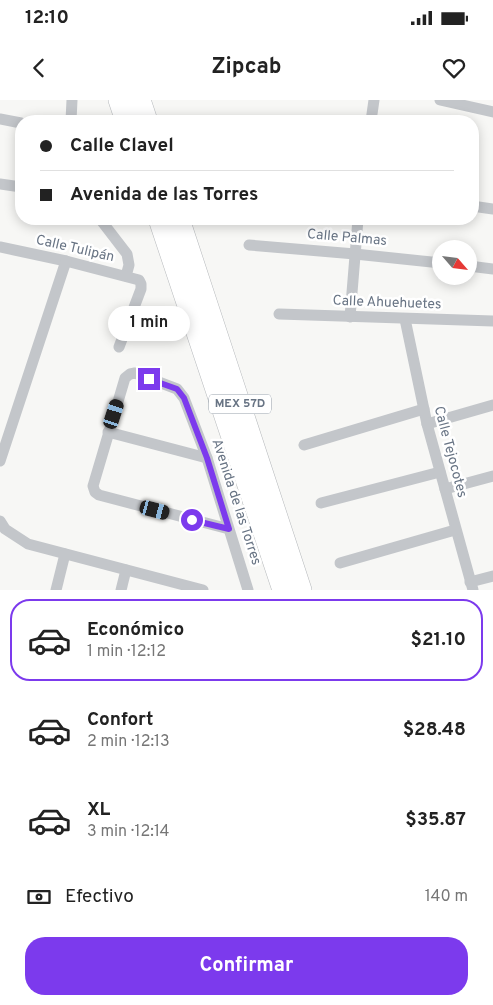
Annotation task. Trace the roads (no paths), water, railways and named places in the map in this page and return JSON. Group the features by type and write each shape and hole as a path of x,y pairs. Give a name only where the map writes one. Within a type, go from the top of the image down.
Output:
{"highway":[{"path":"119,100 124,115"},
{"path":"140,100 145,115"},
{"name":"MEX 57D","path":"161,225 283,590"},
{"name":"MEX 57D","path":"181,225 302,590"}],"street":[{"path":"71,115 72,100"},
{"path":"372,115 374,100"},
{"path":"440,100 493,112"},
{"path":"0,119 15,122"},
{"path":"0,184 15,186"},
{"path":"479,207 493,209"},
{"path":"105,225 127,254 129,265 126,276"},
{"path":"350,317 357,225"},
{"name":"Calle Palmas","path":"249,245 432,262"},
{"name":"Calle Tulipán","path":"0,247 66,261 139,280 141,284 119,348"},
{"path":"0,460 66,261"},
{"path":"478,267 493,269"},
{"name":"Calle Ahuehuetes","path":"279,314 493,321"},
{"name":"Calle Tejocotes","path":"405,319 427,424 472,586"},
{"name":"Avenida de las Torres","path":"108,432 125,378 130,374 134,373 177,389 182,393 207,458 248,590"},
{"path":"427,424 493,405"},
{"path":"304,445 424,409"},
{"path":"207,458 108,432 93,486 95,492 99,495 229,529"},
{"path":"321,503 440,472"},
{"path":"445,490 493,476"},
{"path":"2,525 28,544 187,588 203,590"},
{"path":"340,563 455,530"},
{"path":"56,590 65,554"},
{"path":"121,590 126,570"},
{"path":"472,586 493,576"}]}
